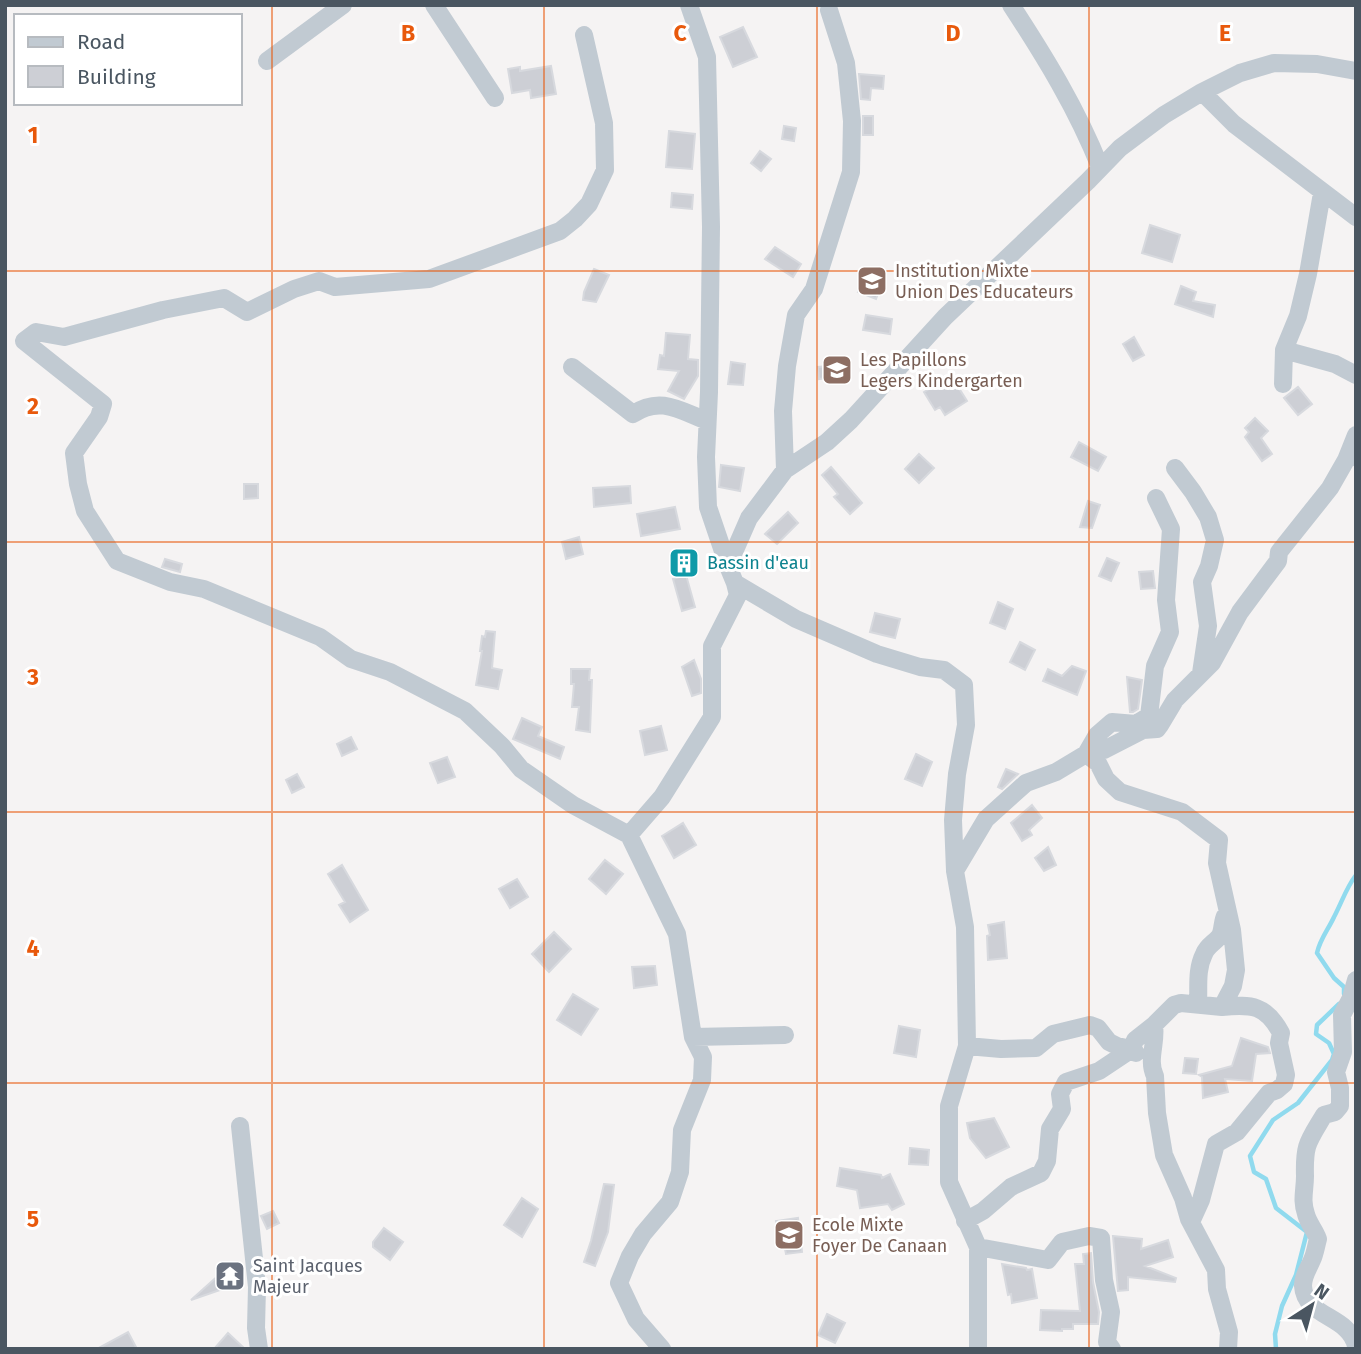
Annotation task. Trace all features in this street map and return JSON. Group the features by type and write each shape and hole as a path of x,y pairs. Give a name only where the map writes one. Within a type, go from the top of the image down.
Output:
{"street":[{"path":"267,61 343,5"},
{"path":"434,5 495,98"},
{"path":"629,835 662,797 712,717 712,646 738,595 708,507 706,421 709,392 711,227 707,57 689,5"},
{"path":"1011,5 1046,58 1087,135 1100,167"},
{"path":"785,470 783,411 796,315 814,289 851,172 852,121 846,63 829,10"},
{"path":"584,35 604,123 605,170 589,204 561,231 429,279 335,287 319,281 294,289 247,312 224,298 163,310 64,337 36,332 24,341 103,404 99,416 74,453 85,511 117,561 170,582 204,589 229,598 320,637 351,659 390,671 417,688 465,711 502,746 521,769 573,805 629,835 677,934 693,1037 704,1057 702,1080 682,1130 680,1172 670,1202 643,1234 629,1256 619,1283 636,1319 662,1349"},
{"path":"728,566 749,518 785,470 827,442 851,420 944,317 1120,148 1202,92 1240,73 1274,63 1317,64 1356,71"},
{"path":"1202,92 1234,124 1356,217"},
{"path":"1283,384 1284,350 1298,316 1322,193"},
{"path":"1284,350 1335,364 1356,375"},
{"path":"572,368 633,414 645,406 665,404 706,421"},
{"path":"955,871 986,819 1026,783 1056,772 1086,754 1104,750 1143,730 1157,729 1175,699 1212,663 1240,612 1278,561 1279,552 1351,457 1356,435"},
{"path":"1175,468 1208,517 1215,540 1202,582 1208,626 1201,673"},
{"path":"1086,754 1097,735 1112,722 1136,724 1149,716 1155,666 1170,632 1166,600 1171,529 1156,498"},
{"path":"735,583 796,619 877,654 919,667 944,670 964,685 966,725 957,774 953,820 955,871 965,927 967,1046 949,1106 948,1182 978,1247 978,1349"},
{"path":"1086,754 1098,763 1106,779 1120,792 1182,811 1219,840 1217,863 1236,970 1233,986 1222,1007"},
{"path":"1198,1004 1199,989 1196,983 1204,952 1221,936 1222,921 1227,909"},
{"path":"1356,980 1342,1015 1343,1052 1336,1072 1340,1088 1340,1106 1335,1112 1324,1115 1307,1142 1302,1197 1306,1215 1318,1239 1312,1262 1305,1272 1305,1296 1311,1305 1351,1331 1356,1346"},
{"path":"965,1221 983,1211 1011,1187 1041,1173 1047,1161 1049,1129 1062,1109 1060,1094 1066,1082 1099,1071 1132,1049 1135,1040 1174,1005 1257,1007 1268,1014 1281,1033 1279,1043 1286,1075 1284,1084 1269,1093 1237,1132 1216,1144 1201,1200 1191,1222"},
{"path":"967,1046 1036,1048 1053,1034 1090,1025 1098,1028 1109,1042 1132,1049 1152,1071 1155,1076 1157,1113 1164,1155 1191,1222 1216,1270 1217,1289 1229,1332 1227,1349"},
{"path":"1152,1071 1152,1055 1156,1043 1154,1025"},
{"path":"693,1037 785,1035"},
{"path":"240,1126 257,1287 259,1349"},
{"path":"978,1247 1048,1260 1062,1242 1089,1236 1101,1238 1104,1280 1111,1312 1107,1342 1112,1349"}],"building":[{"path":"743,27 757,57 733,67 720,37"},
{"path":"551,66 556,94 531,98 530,90 512,93 508,69 520,67 520,71"},
{"path":"859,74 884,76 883,89 871,88 870,100 861,99"},
{"path":"863,116 873,116 873,135 863,135"},
{"path":"784,126 796,128 794,141 782,139"},
{"path":"669,131 695,134 692,169 666,167"},
{"path":"760,151 771,159 761,171 751,163"},
{"path":"672,193 693,195 692,209 671,207"},
{"path":"1150,225 1180,235 1172,262 1142,253"},
{"path":"775,247 801,264 793,277 765,259"},
{"path":"867,268 885,275 876,299 858,292"},
{"path":"594,269 609,275 596,302 583,300"},
{"path":"1181,286 1196,292 1193,301 1215,305 1213,317 1175,304"},
{"path":"866,315 892,319 890,334 863,330"},
{"path":"666,333 690,335 688,359 698,360 698,376 684,399 668,391 679,371 658,369 660,355 664,356"},
{"path":"1134,337 1144,355 1133,361 1123,344"},
{"path":"731,362 745,364 743,385 728,384"},
{"path":"841,365 842,376 819,379 818,367"},
{"path":"949,377 947,387 955,382 967,401 945,415 940,407 935,410 924,392"},
{"path":"1298,387 1312,404 1298,415 1284,398"},
{"path":"1255,418 1268,431 1261,438 1272,454 1262,461 1245,437 1249,432 1245,428"},
{"path":"1079,442 1106,457 1098,471 1071,457"},
{"path":"919,454 934,468 919,483 905,469"},
{"path":"721,465 744,468 740,491 719,487"},
{"path":"831,467 862,503 850,514 834,497 838,494 822,475"},
{"path":"244,484 258,484 258,498 244,499"},
{"path":"630,486 631,503 594,507 593,488"},
{"path":"1088,501 1100,505 1092,528 1080,527"},
{"path":"675,507 680,529 641,536 637,514"},
{"path":"788,512 798,523 777,544 765,534"},
{"path":"579,537 583,554 566,559 562,542"},
{"path":"1107,558 1119,563 1111,581 1099,576"},
{"path":"165,559 182,564 180,572 162,567"},
{"path":"1153,571 1155,588 1141,589 1139,572"},
{"path":"686,575 695,607 682,611 673,579"},
{"path":"998,602 1013,609 1005,629 990,623"},
{"path":"875,613 900,619 895,638 870,632"},
{"path":"486,631 495,632 492,668 502,670 498,689 476,685 482,636 485,637"},
{"path":"1020,642 1035,650 1025,670 1010,662"},
{"path":"694,660 701,679 701,693 692,696 682,667"},
{"path":"1072,666 1086,671 1077,695 1043,681 1048,669 1062,676"},
{"path":"571,669 590,669 590,732 576,730 579,707 572,707 574,684 571,684"},
{"path":"1127,677 1142,680 1138,709 1133,712 1130,712"},
{"path":"522,718 542,727 538,736 564,747 560,759 513,739"},
{"path":"661,726 667,750 645,755 640,731"},
{"path":"351,737 357,749 342,756 337,744"},
{"path":"916,754 932,762 922,786 905,779"},
{"path":"447,757 455,777 438,783 430,763"},
{"path":"1006,769 1018,774 1002,789 998,787"},
{"path":"297,774 304,787 292,793 286,780"},
{"path":"1032,805 1042,818 1029,830 1032,835 1022,841 1011,823"},
{"path":"683,823 696,845 674,858 662,836"},
{"path":"1048,847 1056,865 1044,871 1035,858"},
{"path":"605,860 623,874 606,894 589,879"},
{"path":"342,865 368,910 350,922 339,905 345,902 328,874"},
{"path":"517,879 528,897 510,908 499,889"},
{"path":"1004,922 1007,958 988,960 988,925"},
{"path":"554,932 571,949 549,972 532,954"},
{"path":"655,966 657,985 634,988 632,967"},
{"path":"573,994 598,1009 581,1035 557,1020"},
{"path":"899,1026 920,1030 916,1057 894,1053"},
{"path":"1241,1038 1268,1047 1270,1053 1256,1054 1252,1081 1225,1079 1228,1092 1203,1098 1202,1077 1199,1075 1232,1066"},
{"path":"1185,1058 1198,1059 1196,1074 1183,1073"},
{"path":"994,1118 1009,1147 986,1158 970,1138 967,1123"},
{"path":"910,1148 929,1150 928,1165 909,1164"},
{"path":"840,1168 881,1175 882,1178 890,1174 904,1204 892,1210 888,1204 860,1208 857,1190 837,1186"},
{"path":"604,1184 614,1185 608,1232 595,1266 584,1262"},
{"path":"522,1198 538,1209 522,1237 504,1225"},
{"path":"273,1211 279,1223 267,1229 261,1216"},
{"path":"798,1218 802,1252 786,1254 784,1244 779,1245 776,1221"},
{"path":"384,1228 403,1242 390,1260 373,1247 373,1242"},
{"path":"1113,1236 1142,1239 1141,1249 1168,1240 1173,1257 1145,1266 1176,1278 1175,1282 1128,1277 1128,1290 1118,1291"},
{"path":"1091,1253 1099,1312 1098,1324 1073,1324 1073,1329 1062,1331 1040,1330 1041,1310 1080,1311 1075,1264 1084,1264 1083,1254"},
{"path":"237,1263 240,1283 191,1300 220,1274 219,1271"},
{"path":"1002,1264 1032,1269 1037,1298 1012,1303"},
{"path":"827,1314 845,1323 835,1343 818,1335"},
{"path":"128,1332 137,1349 97,1349"},
{"path":"228,1333 245,1349 214,1349"}],"waterway":[{"path":"1344,994 1344,987 1334,978 1317,953 1356,875"},
{"path":"1276,1349 1275,1334 1282,1306 1296,1275 1307,1232 1276,1208 1266,1179 1254,1172 1250,1156 1273,1120 1298,1103 1332,1060 1334,1054 1329,1043 1316,1034 1317,1025 1339,1004"}],"place":[{"name":"Institution Mixte Union Des Educateurs","path":"872,281"},
{"name":"Les Papillons Legers Kindergarten","path":"837,370"},
{"name":"Bassin d'eau","path":"684,563"},
{"name":"Ecole Mixte Foyer De Canaan","path":"789,1235"},
{"name":"Saint Jacques Majeur","path":"230,1276"}]}
